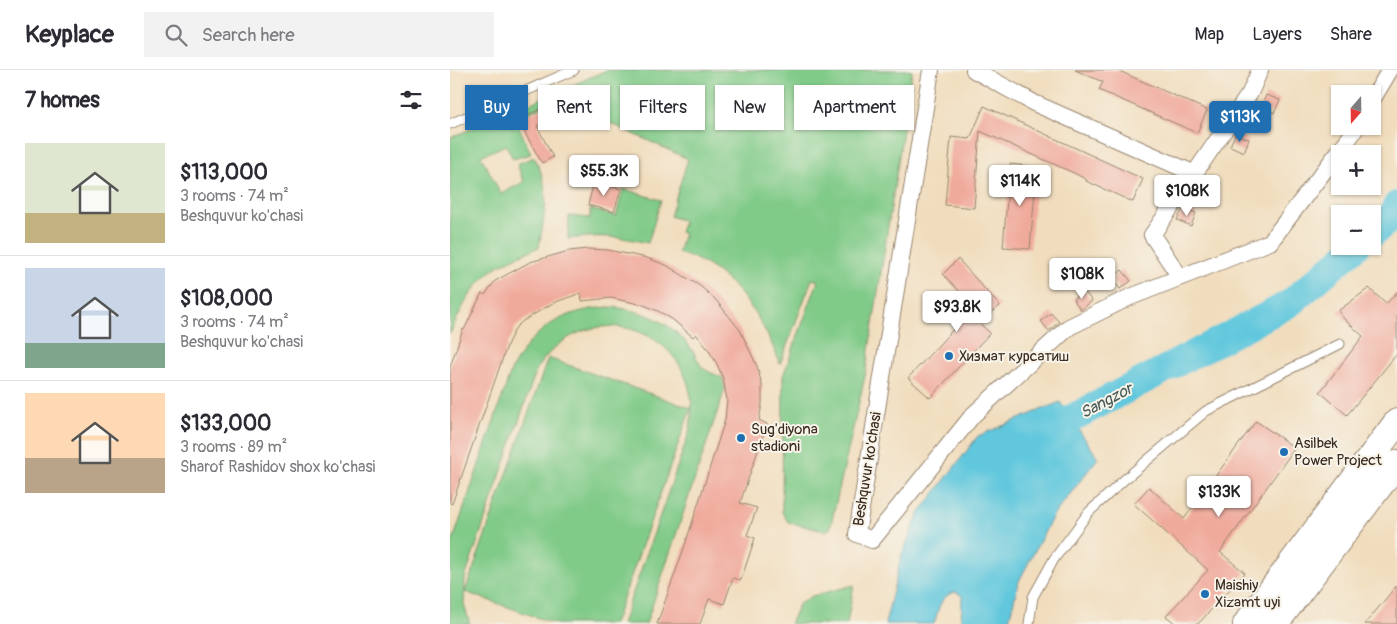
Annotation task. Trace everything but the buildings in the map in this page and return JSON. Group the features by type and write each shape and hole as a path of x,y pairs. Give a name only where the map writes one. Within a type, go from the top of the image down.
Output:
{"main road":[{"path":"1275,624 1391,451 1397,422"},
{"path":"1246,624 1391,451"}],"street":[{"name":"Beshquvur ko'chasi","path":"931,70 857,534 872,540 974,415 1069,327 1128,298 1270,242 1351,135"},
{"path":"974,70 1034,103 1193,174"},
{"path":"1180,277 1152,235 1250,93 1260,70"},
{"path":"1381,85 1390,70"}],"lane":[{"path":"450,124 574,70"},
{"path":"1029,624 1034,597 1054,559 1089,512 1125,479 1206,411 1340,344"}],"green space":[{"path":"607,70 911,70 910,85 794,85 794,130 903,130 865,376 830,529 824,531 788,522 782,512 783,376 818,281 812,279 780,364 759,319 739,292 714,270 689,256 678,253 684,234 680,232 684,221 670,216 688,159 625,130 705,130 705,85 620,85 620,128 610,123 610,85 572,85"},
{"path":"538,100 538,109 528,113 528,104"},
{"path":"468,130 520,130 531,154 513,159 506,145 481,156 501,194 524,182 517,164 534,157 543,180 546,201 539,247 491,271 470,295 450,334 450,138"},
{"path":"623,189 661,200 648,243 608,237 568,239 569,216 590,218 590,209 616,216"},
{"path":"609,307 632,310 664,323 690,347 702,367 723,378 725,389 646,624 622,624 688,436 691,401 683,372 667,349 644,334 617,327 588,329 561,343 537,368 465,578 464,605 470,624 450,624 450,549 511,371 519,356 539,333 550,324 577,312"},
{"path":"548,358 691,408 614,624 556,624 465,592"},
{"path":"854,585 847,624 790,624 799,604 812,596"}],"water":[{"path":"1060,402 1098,458 1053,516 1019,581 1008,624 961,624 962,596 956,592 943,600 934,624 885,624 901,557 918,515 978,436"}],"waterway":[{"name":"Sangzor","path":"1381,227 1389,220 1397,205"},
{"name":"Sangzor","path":"1043,443 1055,427 1289,304 1346,255"}],"place":[{"name":"Хизмат курсатиш","path":"949,356"},
{"name":"Sug'diyona stadioni","path":"741,438"},
{"name":"Asilbek Power Project","path":"1284,452"},
{"name":"Maishiy Xizamt uyi","path":"1205,594"}]}
